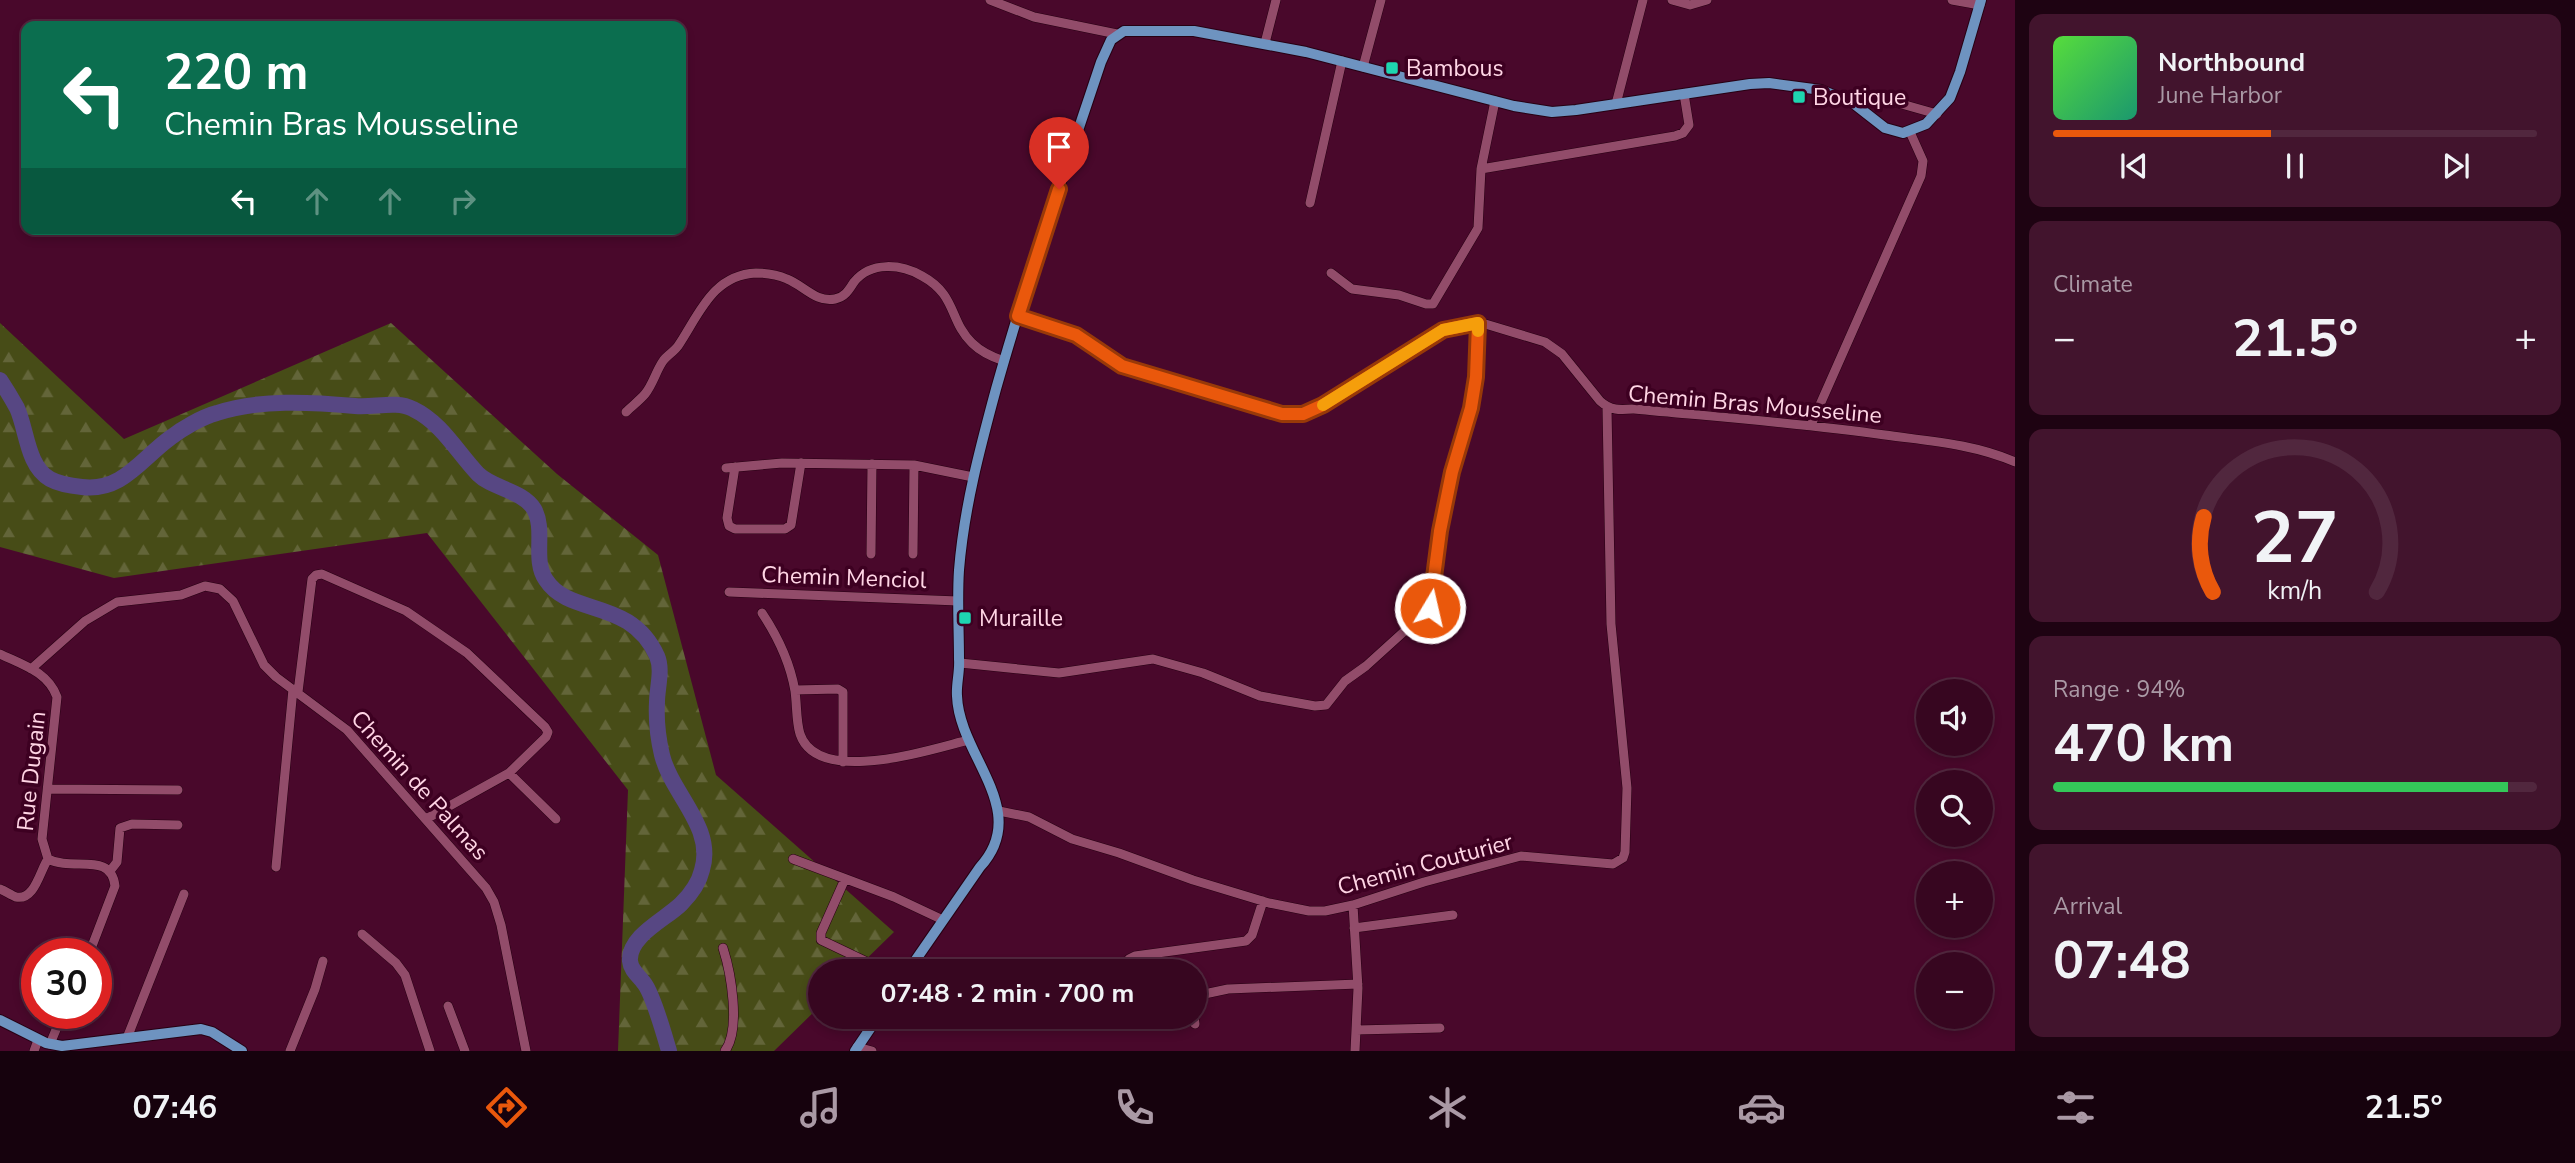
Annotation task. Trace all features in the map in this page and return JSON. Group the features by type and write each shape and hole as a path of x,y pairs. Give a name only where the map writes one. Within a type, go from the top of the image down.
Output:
{"main road":[{"path":"916,959 980,867 993,853 998,832 999,811 958,712 956,694 960,663 959,568 973,477 1004,361 1101,62 1111,40 1117,34 1131,29 1194,31 1265,43 1531,110 1552,112 1769,83 1821,90 1853,103 1885,128 1896,132 1910,132 1926,124 1937,114 1956,86 1981,3"},
{"path":"0,1020 44,1042 76,1045 201,1029 212,1032 242,1051"},
{"path":"856,1049 869,1029"}],"street":[{"path":"990,0 1014,12 1117,34"},
{"path":"1265,43 1276,0"},
{"path":"1363,66 1381,0"},
{"path":"1616,104 1643,0"},
{"path":"1672,0 1691,3 1707,0"},
{"path":"1952,0 1981,3"},
{"path":"1310,203 1342,61"},
{"path":"1482,169 1675,136 1683,133 1689,125 1684,94"},
{"path":"1331,273 1352,289 1433,304 1478,228 1482,169 1495,101"},
{"path":"1898,103 1937,114"},
{"path":"1811,425 1922,176 1923,161 1910,132"},
{"path":"626,412 645,394 664,359 676,349 702,304 713,292 725,282 755,273 786,278 806,291 831,300 844,296 856,280 877,267 895,266 913,271 941,289 949,299 970,342 985,354 1004,361"},
{"name":"Chemin Bras Mousseline","path":"1018,316 1076,335 1122,366 1293,415 1313,411 1443,330 1478,323 1545,342 1562,354 1607,408 1615,411 1634,409 1811,425 1966,446 2015,462"},
{"path":"960,663 1059,673 1153,659 1203,673 1260,696 1315,706 1326,705 1345,681 1366,666 1430,608 1440,531 1452,472 1471,408 1476,377 1478,323"},
{"name":"Chemin Couturier","path":"999,811 1029,817 1072,839 1263,901 1309,911 1325,911 1353,905 1424,882 1521,856 1613,864 1623,858 1627,788 1611,624 1607,408"},
{"path":"801,463 790,525 785,529 735,529 729,526 727,518 731,467 801,463 914,465 973,477"},
{"path":"871,554 872,464"},
{"path":"913,554 914,465"},
{"path":"276,867 295,690 312,579 316,575 322,574 406,611 467,653 548,732 509,774 426,819"},
{"name":"Chemin de Palmas","path":"32,669 85,621 107,607 129,600 169,597 205,586 220,589 233,601 264,665 347,730 480,881 494,902 526,1051"},
{"name":"Chemin Menciol","path":"729,592 958,601"},
{"name":"Chemin Menciol","path":"762,613 781,642 795,690 798,726 803,740 823,758 843,762 892,757 969,740"},
{"path":"0,654 32,669"},
{"name":"Rue Dugain","path":"32,669 45,677 53,686 57,697 42,839 48,859 64,865 100,865 110,870"},
{"path":"795,690 838,689 842,692 843,762"},
{"path":"509,774 556,819"},
{"path":"48,789 178,790"},
{"path":"96,938 115,886 110,870 117,862 120,828 132,824 178,825"},
{"path":"0,889 17,897 25,897 33,890 48,859"},
{"path":"793,859 943,920"},
{"path":"845,878 821,933 821,940 861,959"},
{"path":"127,1038 184,894"},
{"path":"1129,959 1246,941 1252,935 1263,901"},
{"path":"1353,905 1358,984 1355,1051"},
{"path":"1354,928 1453,915"},
{"path":"362,934 396,963 405,975 430,1051"},
{"path":"723,948 732,977 733,1000 731,1040 725,1051"},
{"path":"290,1051 315,989 323,961"},
{"path":"1207,993 1228,989 1358,984"},
{"path":"449,1006 465,1051"},
{"path":"1356,1030 1440,1028"},
{"path":"34,1051 53,1029"},
{"path":"856,1049 872,1051"}],"green space":[{"path":"0,323 124,439 391,323 557,474 658,555 716,775 894,932 866,959 808,959 808,1018 774,1051 618,1051 628,790 427,533 114,578 0,547"}],"waterway":[{"path":"0,380 17,408 37,466 42,473 57,482 82,487 109,484 130,472 175,434 199,420 250,405 392,405 406,406 423,415 441,430 484,479 529,503 534,509 539,526 540,563 546,580 570,599 632,624 645,637 659,661 657,715 662,755 674,784 698,825 704,854 697,884 681,904 641,936 631,952 631,965 651,996 669,1051"}],"slow traffic":[{"path":"1323,405 1443,330 1478,323 1478,331"}],"place":[{"name":"Bambous","path":"1392,68"},
{"name":"Boutique","path":"1799,97"},
{"name":"Muraille","path":"965,618"}],"route":[{"path":"1059,189 1018,316 1076,335 1122,366 1282,414 1303,414 1323,405 1443,330 1478,323 1476,377 1471,408 1454,461 1440,531 1430,608"}]}
